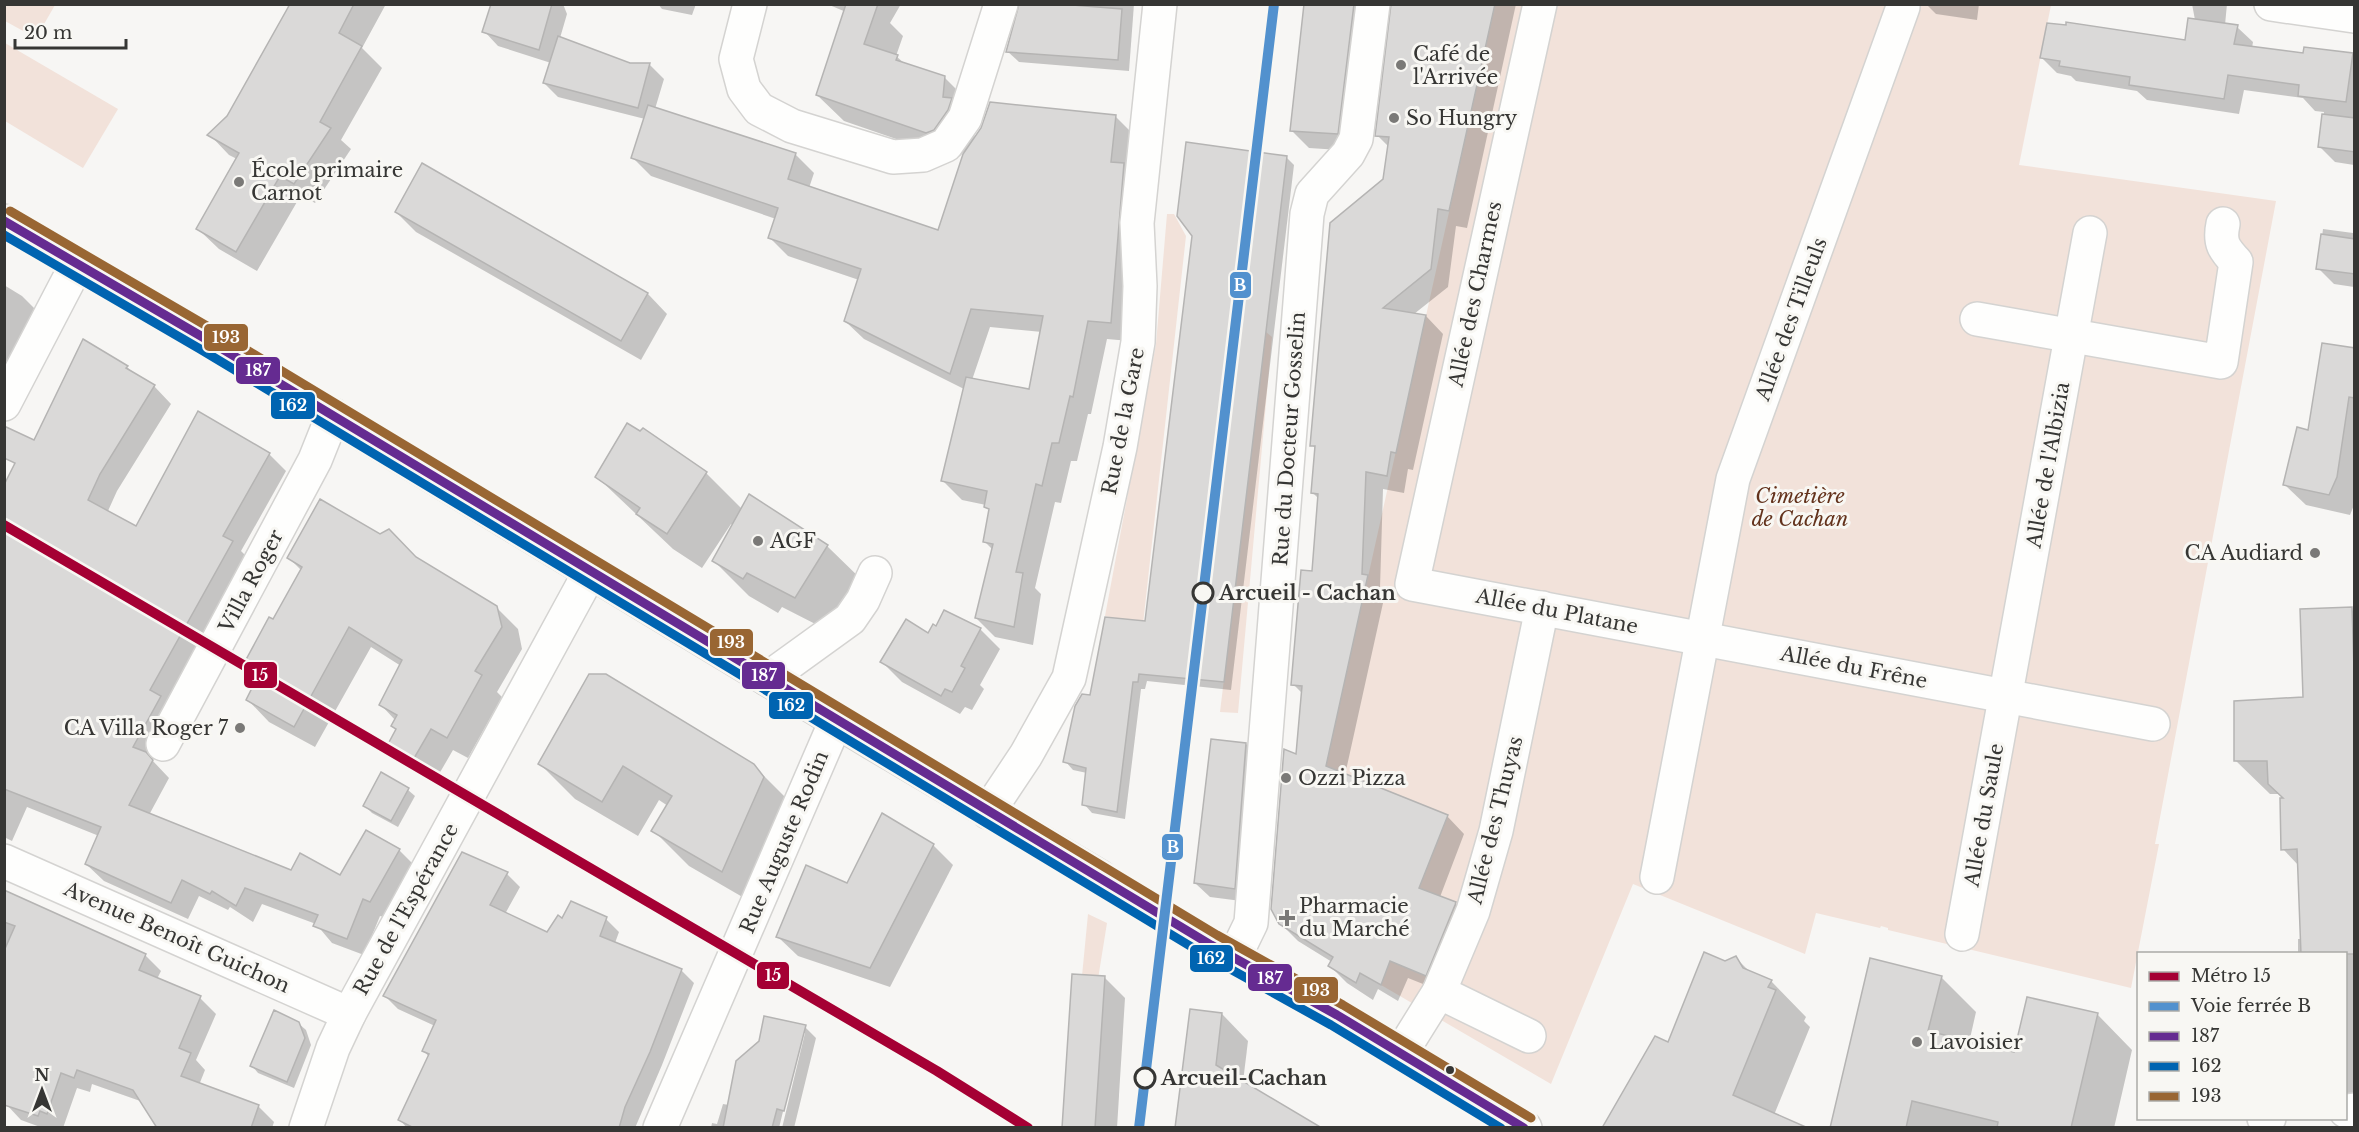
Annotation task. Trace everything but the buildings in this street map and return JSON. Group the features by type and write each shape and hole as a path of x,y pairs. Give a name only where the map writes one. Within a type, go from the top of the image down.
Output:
{"street":[{"path":"750,4 736,59 744,89 759,109 792,126 893,157 923,155 946,146 965,118 1001,4"},
{"name":"Rue de la Gare","path":"988,812 1026,755 1069,678 1120,447 1138,342 1140,286 1137,224 1160,4"},
{"name":"Rue du Docteur Gosselin","path":"1373,4 1356,139 1348,154 1312,194 1307,214 1251,923 1222,952 1401,1053"},
{"name":"Allée des Charmes","path":"1412,584 1540,4"},
{"path":"2271,4 2355,16"},
{"name":"Allée des Tilleuls","path":"1657,877 1733,480 1903,7"},
{"path":"4,221 333,415 836,721 1100,877"},
{"path":"1977,319 2221,362 2236,262 2221,243 2223,224"},
{"name":"Allée de l'Albizia","path":"2006,696 2090,233"},
{"path":"4,404 77,264"},
{"name":"Villa Roger","path":"163,744 315,460 333,415"},
{"name":"Rue de l'Espérance","path":"306,1128 333,1048 349,1014 590,572"},
{"path":"767,679 850,619 863,600 875,573"},
{"name":"Allée du Platane","path":"1412,584 1702,639"},
{"name":"Allée des Thuyas","path":"1401,1053 1439,992 1473,911 1496,831 1542,608"},
{"name":"Allée du Frêne","path":"1702,639 2152,724"},
{"name":"Allée du Saule","path":"1962,934 2006,696"},
{"name":"Rue Auguste Rodin","path":"660,1128 836,721"},
{"name":"Avenue Benoît Guichon","path":"4,861 349,1014"},
{"path":"1439,992 1529,1036"},
{"path":"1401,1053 1525,1128"}],"green space":[{"path":"5,4 55,5 36,38 5,21"},
{"name":"Cimetière de Cachan","path":"1495,5 2051,5 2019,165 2276,201 2155,844 2159,844 2131,988 1888,930 1881,926 1880,928 1816,913 1805,954 1633,884 1551,1084 1381,985 1447,815 1326,766"},
{"path":"5,43 118,109 83,168 5,121"},
{"path":"1167,214 1174,214 1186,236 1143,624 1105,616 1156,344"},
{"path":"1266,332 1272,337 1238,713 1220,712"},
{"path":"1088,914 1107,923 1098,979 1082,976"}],"tunnel":[{"path":"1100,877 1211,945"}],"metro line":[{"name":"15","path":"4,525 937,1071 1028,1128"}],"rail line":[{"name":"B","path":"1139,1128 1274,4"}],"transit line":[{"name":"193","path":"10,211 212,329 1217,935 1343,1005 1531,1118"},
{"name":"187","path":"4,221 206,339 1211,945 1337,1015 1524,1128"},
{"name":"162","path":"4,235 200,349 1205,955 1331,1025 1501,1128"}],"place":[{"name":"Café de l'Arrivée","path":"1401,65"},
{"name":"So Hungry","path":"1394,118"},
{"name":"École primaire Carnot","path":"239,182"},
{"name":"AGF","path":"758,541"},
{"name":"CA Audiard","path":"2315,553"},
{"name":"Arcueil - Cachan","path":"1203,593"},
{"name":"CA Villa Roger 7","path":"240,728"},
{"name":"Ozzi Pizza","path":"1286,778"},
{"name":"Pharmacie du Marché","path":"1287,918"},
{"name":"Lavoisier","path":"1917,1042"},
{"name":"Arcueil-Cachan","path":"1145,1078"}]}
